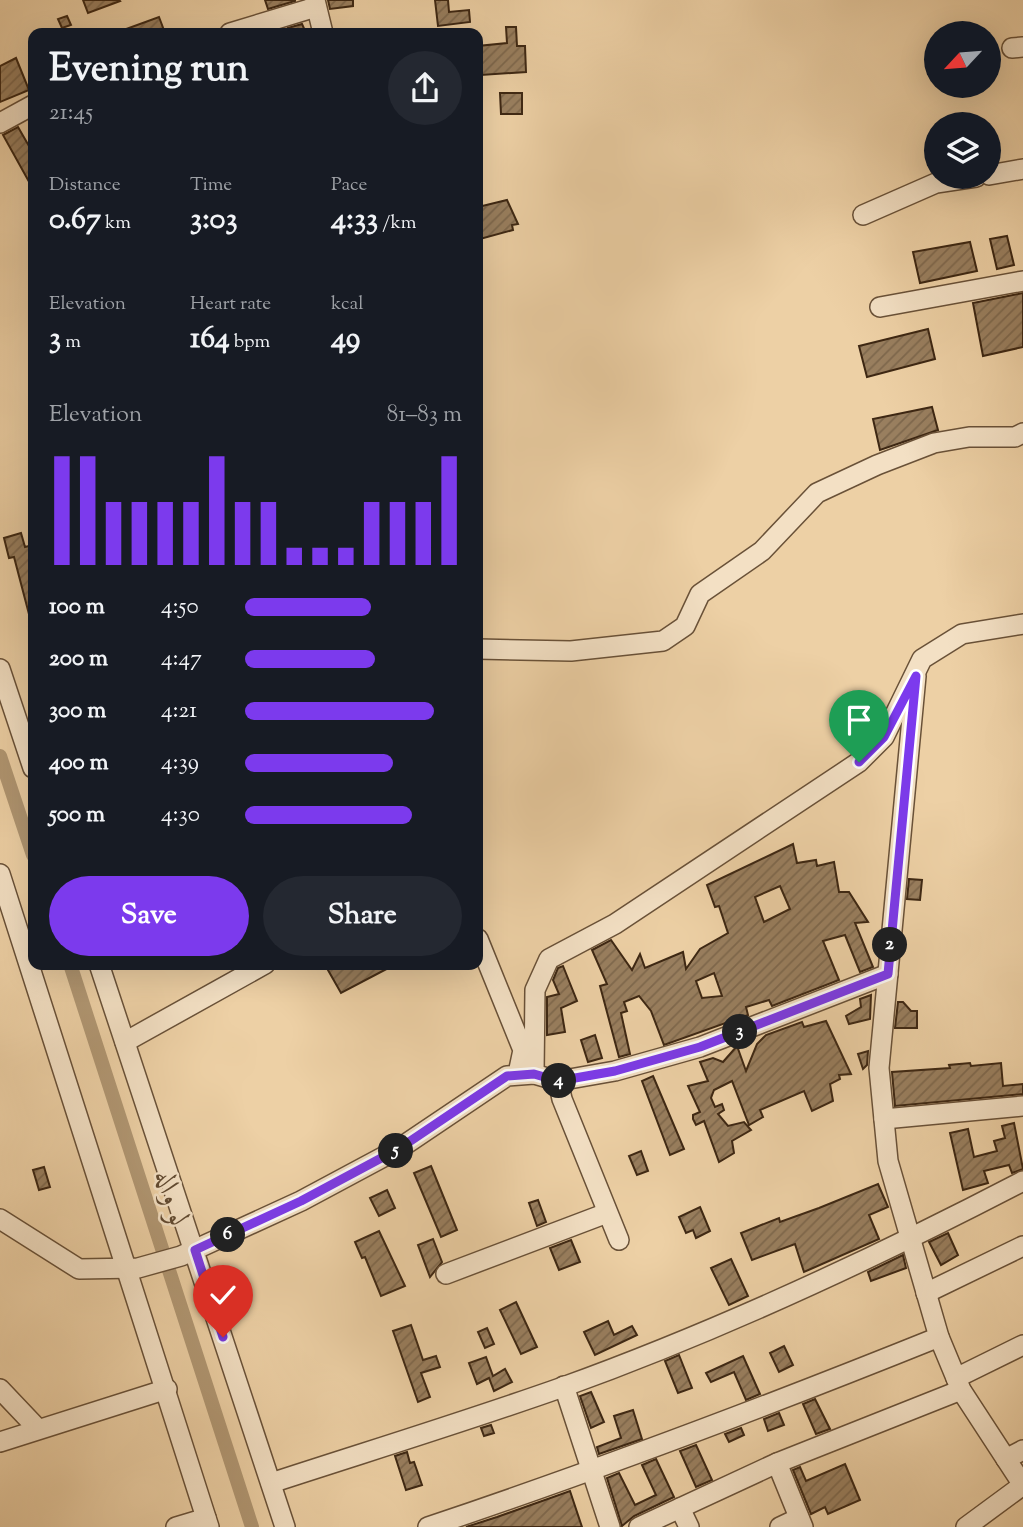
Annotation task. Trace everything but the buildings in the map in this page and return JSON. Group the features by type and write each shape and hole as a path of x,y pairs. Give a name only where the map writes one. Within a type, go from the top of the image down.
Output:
{"street":[{"path":"245,28 316,4 322,28"},
{"path":"0,123 28,108"},
{"path":"1001,173 1023,169"},
{"path":"863,215 924,188"},
{"path":"880,307 1023,282"},
{"path":"483,649 571,651 663,641 685,626 701,594 762,551 817,494 877,465 934,443 969,437 1015,437 1023,433"},
{"path":"526,1074 535,990 549,959 615,924 859,762 884,737 922,659 962,634 1023,624"},
{"path":"0,669 28,737"},
{"path":"916,676 880,1068 888,1161 939,1337 959,1384 1014,1455 1023,1485 966,1527"},
{"path":"0,874 5,906 133,1269 207,1522 176,1527"},
{"path":"483,951 523,1050 526,1074"},
{"path":"101,970 188,1253 285,1527"},
{"path":"125,1042 254,970"},
{"path":"0,1219 79,1269 133,1269 188,1253 301,1201 389,1154 507,1076 526,1074 558,1081 615,1071 700,1047 888,974"},
{"path":"558,1081 562,1099 619,1240"},
{"path":"884,1119 1023,1106"},
{"path":"271,1483 564,1386 714,1326 909,1240 1023,1181"},
{"path":"446,1274 607,1213"},
{"path":"926,1293 1023,1246"},
{"path":"428,1527 593,1471 763,1408 939,1337"},
{"path":"639,1527 959,1384 1023,1345"},
{"path":"564,1386 610,1527"},
{"path":"0,1389 37,1428"},
{"path":"0,1442 37,1428 167,1389"},
{"path":"777,1464 801,1523 780,1527"},
{"path":"680,1508 690,1527"}],"waterway":[{"name":"لو واله","path":"0,756 28,840"},
{"name":"لو واله","path":"72,970 252,1527"}],"route":[{"path":"223,1337 195,1250 301,1201 400,1148 507,1076 534,1074 558,1081 615,1071 700,1047 888,974 916,676 884,737 859,762"}]}
